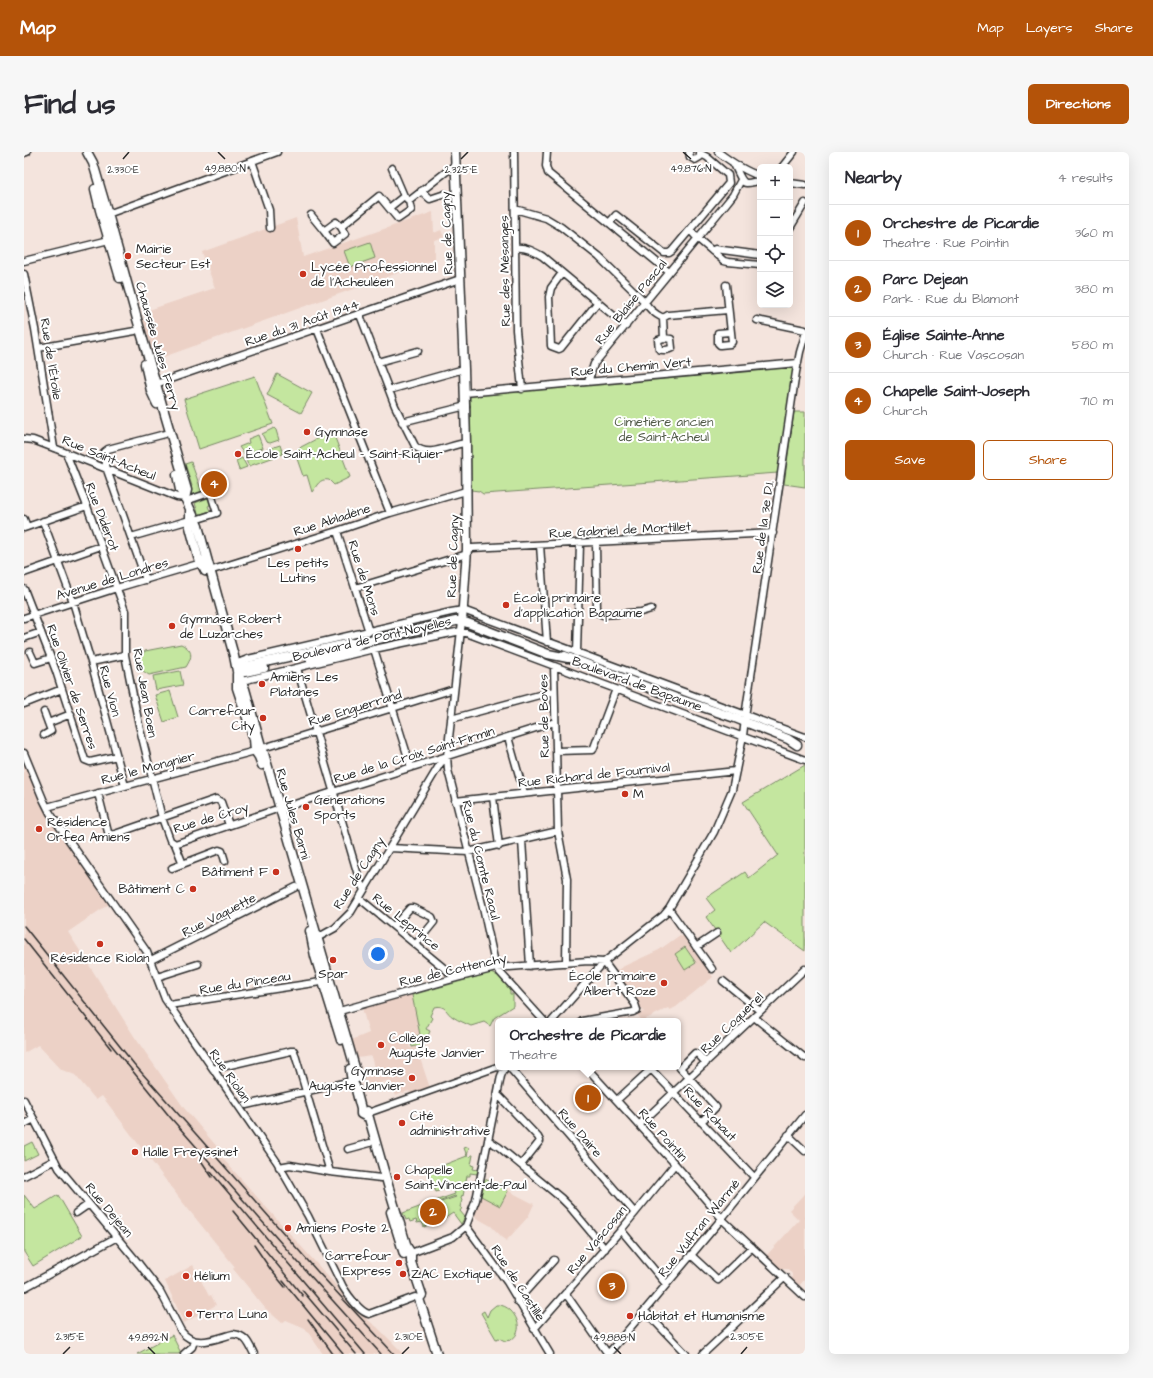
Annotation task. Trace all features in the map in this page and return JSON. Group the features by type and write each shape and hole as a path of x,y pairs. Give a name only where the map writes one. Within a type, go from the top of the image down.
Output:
{"main road":[{"name":"Chaussée Jules Ferry","path":"86,152 93,163 105,215 153,385 187,490 186,500 234,656 236,667"},
{"name":"Rue de Cagny","path":"455,152 466,406 467,552 462,621"},
{"name":"Chaussée Jules Ferry","path":"105,215 109,240 135,331 153,385"},
{"path":"153,385 180,490 186,500"},
{"name":"Boulevard de Bapaume","path":"462,621 548,654 568,658 676,698 695,708 745,721 785,743 801,747"},
{"name":"Boulevard de Pont-Noyelles","path":"236,667 245,672 250,672 353,648 361,643 446,623 462,621"},
{"name":"Rue Jules Barni","path":"236,667 245,689 260,759 277,809 320,971 327,981"},
{"name":"Rue Jules Barni","path":"236,667 237,688 259,750"},
{"name":"Rue Jules Barni","path":"298,886 317,938 335,1012 408,1254"},
{"name":"Rue Jules Barni","path":"365,1113 370,1143 411,1262 418,1295 437,1354"}],"street":[{"path":"105,215 277,152"},
{"name":"Rue des Mésanges","path":"514,152 516,330 522,389"},
{"path":"547,152 546,166 548,173 669,272"},
{"path":"689,152 690,157 695,160 698,159 700,153"},
{"path":"718,152 733,163 757,175"},
{"path":"784,164 794,152"},
{"name":"Rue Blaise Pascal","path":"657,248 664,253 669,253 729,183 728,175 700,153"},
{"path":"252,161 270,210 270,228"},
{"path":"733,163 744,180"},
{"path":"409,201 456,164"},
{"path":"374,190 398,219 411,210 409,201 404,196 392,168"},
{"name":"Rue Blaise Pascal","path":"588,382 594,364 733,195 744,180 743,172 749,172"},
{"path":"744,180 752,178 749,172"},
{"path":"744,180 757,181"},
{"path":"793,183 805,185"},
{"path":"421,191 430,199 445,194"},
{"path":"340,228 379,196"},
{"path":"389,208 404,196"},
{"path":"793,223 805,203"},
{"path":"514,209 546,218 561,227 599,257 645,302 654,313 663,318"},
{"path":"311,215 333,243 345,234 336,222 324,231"},
{"path":"610,223 616,215 657,248 650,257"},
{"path":"690,230 724,261 757,265"},
{"path":"24,261 109,240"},
{"path":"516,248 522,247 530,249 542,256 626,326"},
{"path":"712,251 714,249 757,255"},
{"path":"562,273 551,288 549,297 551,346 559,349 561,348 598,303"},
{"name":"Rue de l'Étoile","path":"24,274 38,348 54,448"},
{"name":"Rue du 31 Août 1944","path":"153,385 360,315 460,279"},
{"path":"726,285 730,332"},
{"path":"663,318 668,315 728,310"},
{"path":"360,315 402,422 415,446 422,451 430,452 466,443"},
{"path":"663,318 664,338"},
{"path":"757,320 805,330"},
{"path":"317,329 390,513"},
{"path":"38,348 135,331"},
{"name":"Rue de la 3e D.I.","path":"745,721 798,363 805,335"},
{"path":"378,362 418,351"},
{"name":"Rue du Chemin Vert","path":"465,393 798,363"},
{"path":"389,390 464,369"},
{"path":"402,422 466,406"},
{"path":"146,580 107,470 104,455 105,450 165,434"},
{"name":"Rue Saint-Acheul","path":"24,439 33,440 186,500"},
{"name":"Rue Diderot","path":"66,453 117,588"},
{"name":"Rue Abladène","path":"208,571 390,513 463,491 466,492"},
{"path":"131,537 220,512 211,494 186,500"},
{"path":"24,519 25,528 87,506"},
{"name":"Rue Vion","path":"43,521 73,602 125,786"},
{"name":"Rue de Mons","path":"337,531 369,632"},
{"name":"Rue Gabriel de Mortillet","path":"355,588 463,554 472,548 773,533"},
{"path":"596,542 597,612 603,615 641,612 651,609"},
{"path":"577,653 580,543"},
{"path":"540,545 547,642"},
{"path":"24,573 101,546"},
{"name":"Avenue de Londres","path":"24,618 117,588 205,563"},
{"name":"Rue Jean Boen","path":"117,588 125,611 125,655 142,739 152,779"},
{"name":"Rue Olivier de Serres","path":"24,589 71,714 85,760 87,762 117,756"},
{"name":"Boulevard de Bapaume","path":"463,610 577,653 745,721 805,737"},
{"name":"Boulevard de Pont-Noyelles","path":"236,667 244,660 463,610"},
{"name":"Rue de Cagny","path":"317,938 335,928 351,912 440,764 447,756 462,621"},
{"name":"Boulevard de Bapaume","path":"461,631 805,760"},
{"name":"Boulevard de Pont-Noyelles","path":"242,681 374,649 461,631"},
{"path":"24,638 41,632"},
{"path":"374,649 411,767"},
{"path":"30,652 35,663 51,658"},
{"path":"91,662 125,655"},
{"name":"Rue de Boves","path":"554,666 558,831 566,879 566,963"},
{"path":"297,668 360,882 364,890"},
{"path":"24,704 62,689"},
{"name":"Rue Enguerrand","path":"259,750 454,689"},
{"path":"556,751 593,750 616,689"},
{"path":"451,719 554,691"},
{"path":"44,712 51,731 44,735"},
{"path":"48,723 71,714"},
{"path":"555,1018 604,962 664,915 669,909 714,832 732,790 745,721"},
{"name":"Rue de la Croix Saint-Firmin","path":"277,809 555,722"},
{"path":"508,737 524,793"},
{"name":"Rue le Mongnier","path":"47,806 259,750"},
{"name":"Rue Riolan","path":"24,753 47,806 147,952 165,999 279,1167 308,1216 343,1287 350,1297 363,1312 366,1314 371,1314 418,1295"},
{"name":"Rue du Comte Raoul","path":"447,756 448,770 455,801 483,908 496,968"},
{"name":"Rue Richard de Fournival","path":"455,801 736,771"},
{"name":"Rue de Croy","path":"152,779 162,818 170,840 175,844 277,809"},
{"path":"98,793 108,832 112,835 216,799 221,802 229,825"},
{"path":"493,797 499,846"},
{"path":"390,848 468,852 499,846 558,831"},
{"path":"522,840 530,966"},
{"path":"175,844 183,864"},
{"path":"172,868 219,850 222,852 225,861"},
{"name":"Rue Vaquette","path":"151,960 298,886"},
{"name":"Rue Leprince","path":"359,898 456,978"},
{"path":"394,926 410,908 432,917 434,922 416,944"},
{"path":"669,909 712,969"},
{"path":"696,947 716,933"},
{"name":"Rue de Cottenchy","path":"335,1012 496,968 588,961 604,962"},
{"path":"599,1018 637,1010 635,1004 604,962"},
{"path":"157,977 198,964"},
{"path":"496,968 541,1018"},
{"name":"Rue Coquerel","path":"639,1125 805,969"},
{"name":"Rue du Pinceau","path":"169,1005 327,981"},
{"path":"724,981 760,1011"},
{"path":"754,1017 805,1058"},
{"path":"213,1069 294,1051 330,1172"},
{"path":"681,1067 695,1054 698,1054 706,1063"},
{"path":"365,1113 495,1068"},
{"path":"681,1069 688,1079 716,1108 701,1122"},
{"path":"408,1254 453,1237 466,1226 476,1200 501,1076 504,1070"},
{"name":"Rue Daire","path":"509,1070 635,1213"},
{"name":"Rue Pointin","path":"589,1070 675,1164 722,1219 805,1296"},
{"path":"616,1100 648,1070"},
{"name":"Rue Rohaut","path":"652,1070 754,1177"},
{"path":"246,1104 355,1081"},
{"path":"497,1095 540,1141 521,1165"},
{"name":"Rue Dejean","path":"24,1100 59,1168 160,1291 181,1331 185,1336 194,1341"},
{"name":"Rue Vulfran Warmé","path":"608,1354 722,1219 805,1114"},
{"path":"24,1124 34,1119"},
{"path":"788,1135 805,1152"},
{"path":"488,1140 500,1147 570,1207 605,1249"},
{"path":"348,1149 370,1143"},
{"path":"24,1176 54,1160"},
{"name":"Rue Vascosan","path":"534,1329 605,1249 675,1164"},
{"path":"279,1167 290,1165 330,1172 381,1178"},
{"path":"76,1213 89,1204"},
{"name":"Rue de Castille","path":"466,1226 507,1282 550,1354"},
{"path":"621,1230 666,1284"},
{"path":"24,1288 117,1238"},
{"path":"691,1255 718,1280 752,1247"},
{"path":"517,1301 554,1260"},
{"path":"703,1354 785,1277"},
{"path":"566,1294 608,1354"},
{"path":"645,1311 686,1354"},
{"path":"184,1354 192,1347 194,1341 201,1342 233,1334 239,1334 246,1340 254,1354"}],"shaded area":[{"name":"Lycée Professionnel de l'Acheuléen","path":"433,212 434,233 441,230 444,237 434,240 434,260 155,360 143,320 146,319 146,316 143,312 215,288 202,252 296,218 303,257"},
{"path":"24,757 44,806 109,904 68,932 134,1036 184,1108 218,1148 216,1151 350,1301 404,1354 323,1354 305,1328 286,1320 282,1323 265,1308 233,1269 235,1267 180,1199 102,1096 96,1100 75,1075 62,1070 38,1045 24,1053"},
{"name":"École primaire Albert Roze","path":"680,935 681,937 684,935 713,977 676,1007 670,1010 668,1008 648,1018 640,1018 637,1014 644,1012 615,972 622,967 659,950"},
{"name":"Collège Auguste Janvier","path":"412,995 420,1035 407,1038 410,1048 416,1046 430,1088 412,1095 409,1091 395,1096 390,1080 366,1087 361,1072 374,1068 371,1056 358,1058 352,1040 369,1033 362,1008"},
{"path":"484,1178 534,1204 528,1217 506,1241 491,1226 473,1216 478,1205"},
{"path":"805,1193 805,1279 799,1286 792,1281 792,1274 788,1269 780,1269 766,1256 799,1220 789,1210"},
{"path":"193,1265 209,1296 211,1295 216,1305 184,1323 165,1281"}],"green space":[{"path":"370,242 375,258 350,267 344,251"},
{"name":"Cimetière ancien de Saint-Acheul","path":"795,366 778,473 483,494 479,491 471,490 470,396"},
{"path":"277,374 312,393 301,413 267,395"},
{"path":"255,376 273,424 199,449 184,399"},
{"path":"794,412 805,412 805,487 784,484"},
{"path":"274,428 279,440 270,443 266,442 262,434"},
{"path":"332,430 350,477 334,485 329,480 323,480 312,492 307,475 303,476 295,453 301,447 324,435 323,433"},
{"path":"258,435 263,448 244,454 239,447 249,443 248,439"},
{"path":"280,445 283,454 249,466 244,457"},
{"path":"242,458 247,467 239,470 236,461"},
{"path":"191,462 202,492 192,495 190,488 192,486 185,464"},
{"path":"208,498 210,505 208,506 210,511 201,514 198,513 195,503"},
{"path":"181,644 190,651 191,654 190,660 186,667 149,675 140,669 140,658 145,651"},
{"path":"180,671 183,685 156,690 153,676"},
{"path":"170,691 178,717 164,722 155,695"},
{"path":"805,765 805,951 764,922 731,953 706,917 715,910 706,898 745,872 749,878 778,855 743,802"},
{"path":"685,947 696,963 685,970 675,954"},
{"path":"490,973 499,976 510,988 510,994 513,994 513,1006 494,1018 490,1026 484,1022 471,1026 453,1017 443,1008 438,1006 434,1007 430,1016 432,1018 426,1029 430,1031 423,1048 416,1046 412,1047 411,1037 420,1035 412,995"},
{"path":"32,1142 38,1154 24,1161 24,1146"},
{"path":"464,1148 469,1148 467,1156"},
{"path":"473,1155 471,1165 474,1166 473,1169 478,1170 477,1174 470,1173 470,1176 467,1176 460,1207 462,1208 460,1211 465,1217 461,1224 453,1213 442,1220 424,1227 422,1222 417,1223 416,1220 410,1222 409,1219 406,1220 403,1213 430,1203 432,1205 456,1197 455,1196 433,1204 432,1202 455,1194 452,1186 436,1192 428,1171 467,1156 470,1157"},
{"path":"485,1179 508,1191 500,1206 481,1196"},
{"path":"24,1195 35,1209 58,1195 82,1236 33,1266 24,1252"},
{"path":"496,1305 502,1305 507,1308 516,1318 518,1330 516,1335 511,1340 505,1341 499,1338 496,1339 481,1313 484,1311 487,1317 490,1310"},
{"path":"172,1335 181,1353 137,1354"}],"railway":[{"path":"24,926 134,1064 317,1271 394,1354"},
{"path":"24,939 111,1049"},
{"path":"109,1042 170,1117 381,1354"},
{"path":"200,1159 212,1177"},
{"path":"210,1171 365,1354"},
{"path":"233,1211 303,1296"},
{"path":"254,1245 285,1287"},
{"path":"283,1281 343,1354"},
{"path":"302,1290 356,1354"},
{"path":"308,1319 333,1354"}],"place":[{"name":"Mairie Secteur Est","path":"128,256"},
{"name":"Lycée Professionnel de l'Acheuléen","path":"303,274"},
{"name":"Gymnase","path":"307,432"},
{"name":"École Saint-Acheul - Saint-Riquier","path":"238,454"},
{"name":"Chapelle Saint-Joseph","path":"214,484"},
{"name":"Les petits Lutins","path":"298,549"},
{"name":"École primaire d'application Bapaume","path":"506,605"},
{"name":"Gymnase Robert de Luzarches","path":"172,626"},
{"name":"Amiens Les Platanes","path":"262,684"},
{"name":"Carrefour City","path":"263,718"},
{"name":"M","path":"625,794"},
{"name":"Generations Sports","path":"306,807"},
{"name":"Résidence Orfea Amiens","path":"39,829"},
{"name":"Bâtiment F","path":"276,872"},
{"name":"Bâtiment C","path":"193,889"},
{"name":"Résidence Riolan","path":"100,944"},
{"name":"Spar","path":"333,960"},
{"name":"École primaire Albert Roze","path":"664,983"},
{"name":"Collège Auguste Janvier","path":"381,1045"},
{"name":"Gymnase Auguste Janvier","path":"412,1078"},
{"name":"Orchestre de Picardie","path":"588,1098"},
{"name":"Cité administrative","path":"402,1123"},
{"name":"Halle Freyssinet","path":"135,1152"},
{"name":"Chapelle Saint-Vincent-de-Paul","path":"397,1177"},
{"name":"Parc Dejean","path":"433,1212"},
{"name":"Amiens Poste 2","path":"288,1228"},
{"name":"Carrefour Express","path":"399,1263"},
{"name":"ZAC Exotique","path":"403,1274"},
{"name":"Hélium","path":"186,1276"},
{"name":"Église Sainte-Anne","path":"612,1286"},
{"name":"Terra Luna","path":"189,1314"},
{"name":"Habitat et Humanisme","path":"630,1316"}]}
